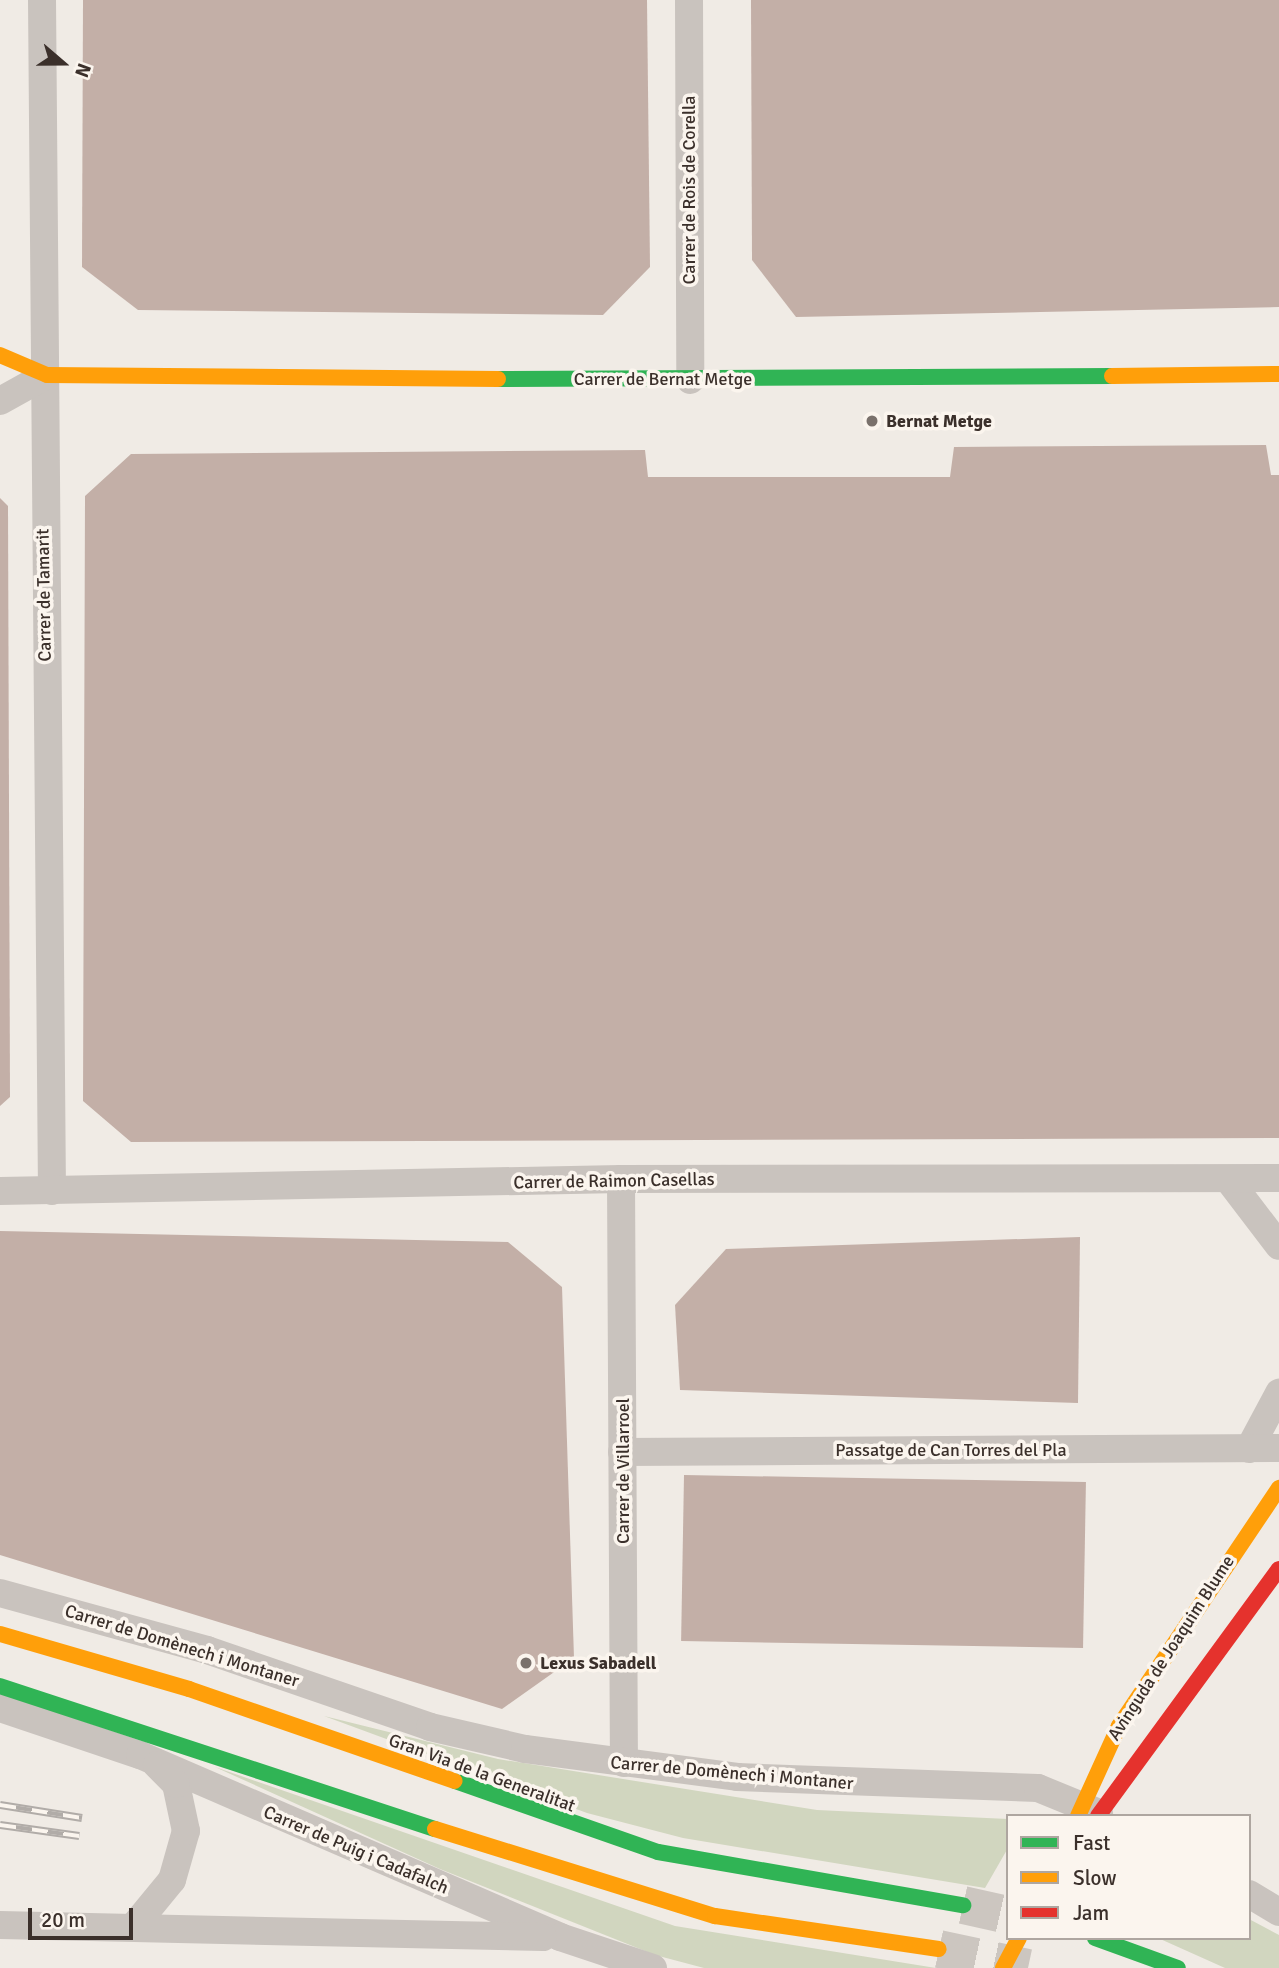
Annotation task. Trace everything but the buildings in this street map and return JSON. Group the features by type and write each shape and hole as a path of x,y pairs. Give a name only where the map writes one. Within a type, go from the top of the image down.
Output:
{"street":[{"name":"Carrer de Tamarit","path":"42,0 52,1191"},
{"name":"Carrer de Rois de Corella","path":"688,0 690,380"},
{"name":"Carrer de Bernat Metge","path":"0,355 47,375 690,380 1279,374"},
{"name":"Carrer de Bernat Metge","path":"0,401 47,375"},
{"name":"Carrer de Raimon Casellas","path":"0,1191 621,1180 1279,1178"},
{"path":"1228,1179 1279,1245"},
{"name":"Carrer de Villarroel","path":"621,1180 624,1763"},
{"path":"1249,1449 1279,1393"},
{"name":"Passatge de Can Torres del Pla","path":"622,1452 1279,1448"},
{"name":"Avinguda de Joaquim Blume","path":"1092,1813 1119,1726 1279,1489"},
{"name":"Avinguda de Joaquim Blume","path":"1092,1813 1276,1570"},
{"name":"Carrer de Domènech i Montaner","path":"0,1593 207,1650 430,1727 624,1763 875,1786 1038,1788 1092,1813"},
{"name":"Gran Via de la Generalitat","path":"0,1634 189,1689 658,1852 963,1905"},
{"path":"0,1686 616,1889 715,1916 939,1949"},
{"name":"Carrer de Puig i Cadafalch","path":"0,1708 153,1761 560,1937 639,1966"},
{"name":"Carrer de Puig i Cadafalch","path":"135,1925 172,1880 186,1831 176,1784 153,1761"},
{"path":"1251,1895 1279,1912"},
{"name":"Carrer de Puig i Cadafalch","path":"0,1925 135,1925 560,1937"},
{"path":"1003,1968 1019,1940"},
{"path":"1101,1940 1178,1968"}],"green space":[{"path":"324,1716 498,1759 817,1810 1006,1819 1006,1851 985,1888 683,1838 587,1813"},
{"path":"215,1767 675,1926 936,1968 704,1968 655,1955 440,1869"},
{"path":"1251,1920 1279,1935 1279,1968 1225,1968 1162,1940 1251,1940"}],"tunnel":[{"path":"963,1905 1006,1915"},
{"path":"939,1949 1028,1968"}],"railway":[{"path":"0,1805 82,1818"},
{"path":"0,1825 79,1836"}],"traffic: fast":[{"path":"498,379 1112,376"},
{"path":"0,1686 435,1829"},
{"path":"455,1781 658,1852 963,1905"},
{"path":"1101,1940 1178,1968"}],"traffic: slow":[{"path":"0,355 47,375 498,379"},
{"path":"1112,376 1279,374"},
{"path":"1079,1814 1119,1726 1279,1488"},
{"path":"0,1634 189,1689 455,1781"},
{"path":"435,1829 715,1916 939,1949"},
{"path":"1003,1968 1018,1940"}],"traffic: jam":[{"path":"1099,1814 1279,1569"}],"place":[{"name":"Bernat Metge","path":"872,421"},
{"name":"Lexus Sabadell","path":"526,1663"}]}
